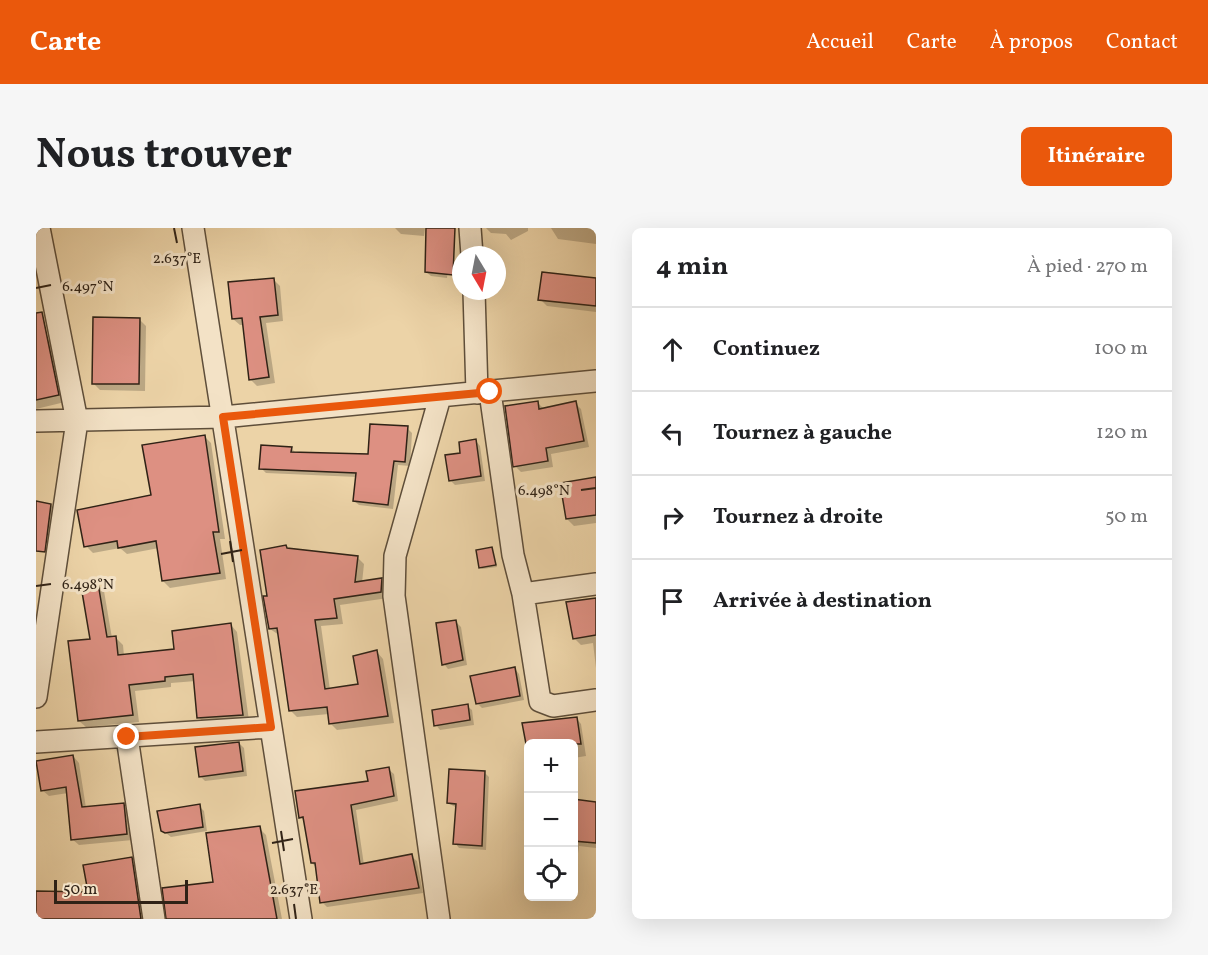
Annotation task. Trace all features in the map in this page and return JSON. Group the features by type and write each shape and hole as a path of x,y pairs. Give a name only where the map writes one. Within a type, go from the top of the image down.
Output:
{"street":[{"path":"36,697 77,421 39,228"},
{"path":"193,228 301,919"},
{"path":"470,228 471,246"},
{"path":"475,300 483,392 513,555 523,594 540,700 553,706 596,700"},
{"path":"36,421 223,417 596,381"},
{"path":"439,919 394,596 395,555 440,397"},
{"path":"523,594 596,584"},
{"path":"36,742 271,727"},
{"path":"127,737 154,919"}],"building":[{"path":"426,228 455,228 454,246 452,246 452,275 425,272"},
{"path":"542,272 596,278 596,306 538,300"},
{"path":"274,278 278,315 260,317 269,377 249,380 242,318 232,319 228,282"},
{"path":"42,312 59,395 36,400 36,313"},
{"path":"93,317 140,318 139,384 92,384"},
{"path":"538,401 539,409 576,401 584,441 546,448 548,461 513,467 505,406"},
{"path":"370,424 408,426 405,462 394,461 388,505 353,501 356,473 259,469 261,445 292,447 291,452 368,454"},
{"path":"205,435 219,532 213,532 220,573 162,581 156,541 118,548 117,541 84,547 77,510 151,495 142,445"},
{"path":"476,439 481,476 449,481 445,455 460,453 459,442"},
{"path":"596,477 596,515 566,519 560,483"},
{"path":"36,501 51,504 45,552 36,551"},
{"path":"286,545 287,548 358,556 355,582 382,578 381,592 334,599 337,618 315,620 325,689 358,684 353,656 377,650 388,716 329,724 327,707 289,711 277,628 269,629 263,596 267,596 260,550"},
{"path":"492,547 496,565 479,568 476,550"},
{"path":"98,583 107,637 116,636 118,655 174,649 172,631 231,623 243,715 197,718 193,674 165,677 165,681 129,685 133,715 78,721 68,641 90,639 81,586"},
{"path":"596,598 596,635 573,639 566,602"},
{"path":"456,620 463,660 442,665 436,623"},
{"path":"515,667 520,696 476,704 470,676"},
{"path":"468,704 470,720 434,726 432,710"},
{"path":"577,717 581,744 578,744 578,739 525,739 522,723"},
{"path":"239,742 243,771 199,777 195,747"},
{"path":"73,755 82,807 124,803 127,834 71,840 66,787 41,791 36,761"},
{"path":"389,767 394,796 351,805 360,864 412,854 419,888 320,903 315,863 311,863 303,817 299,818 295,791 368,781 366,771"},
{"path":"449,769 485,771 482,846 453,844 456,804 447,803"},
{"path":"578,800 596,802 596,843 578,841"},
{"path":"200,804 203,827 165,833 161,831 157,811"},
{"path":"260,826 277,919 166,919 162,888 213,882 206,833"},
{"path":"132,857 141,919 36,919 36,891 88,892 83,865"}],"route":[{"path":"127,737 271,727 223,417 490,392"}]}
